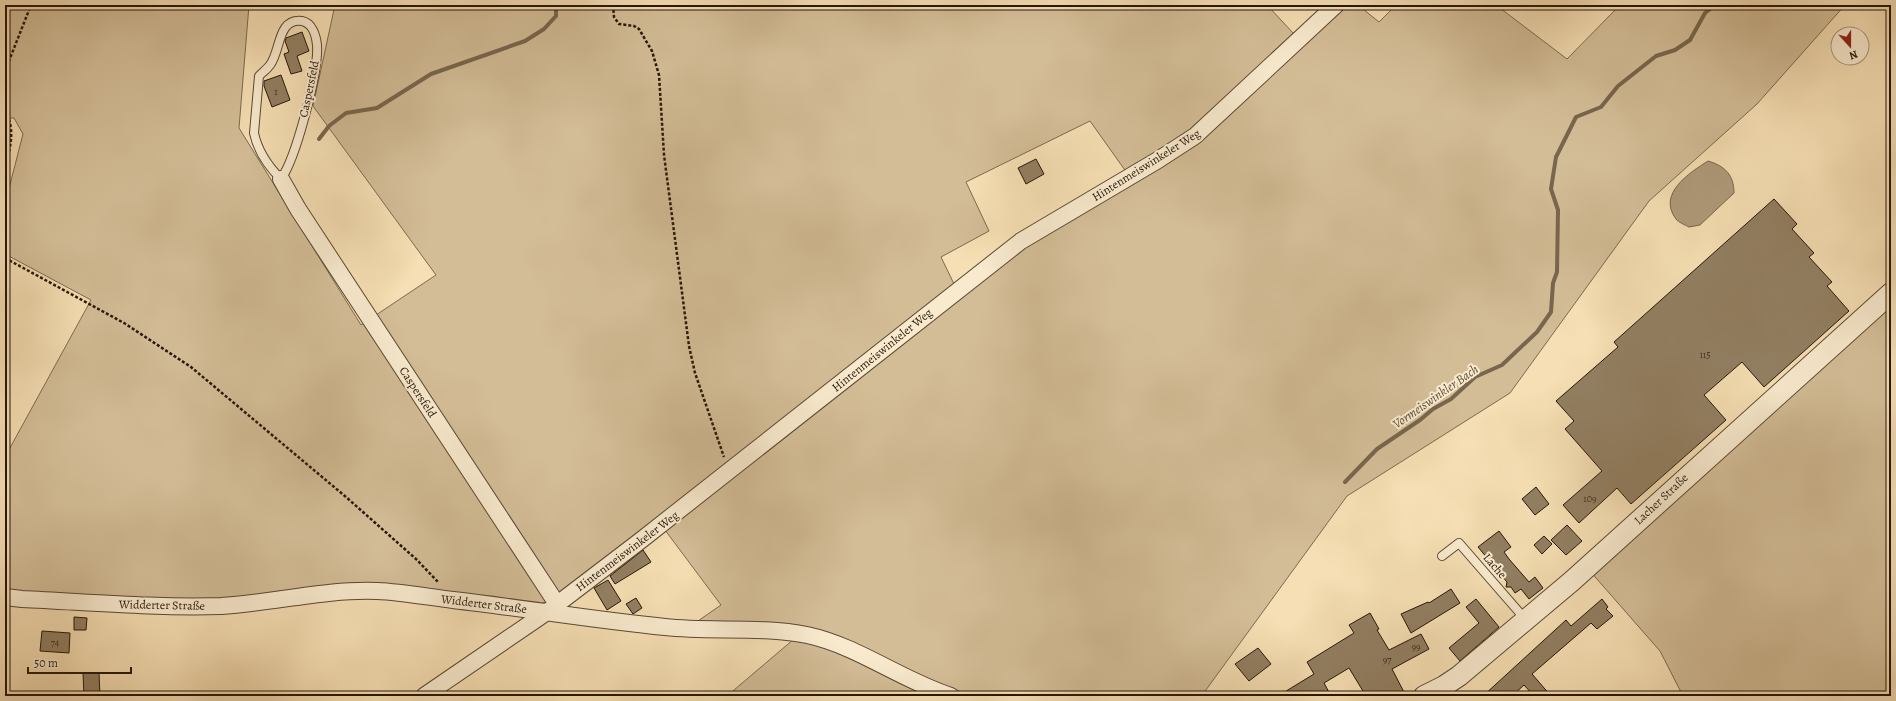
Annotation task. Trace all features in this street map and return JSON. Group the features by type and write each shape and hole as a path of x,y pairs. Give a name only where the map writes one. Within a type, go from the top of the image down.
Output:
{"street":[{"name":"Hintenmeiswinkeler Weg","path":"424,696 552,608 730,472 1009,249 1043,226 1158,160 1195,136 1336,5"},
{"name":"Caspersfeld","path":"281,179 298,209 552,608"},
{"name":"Lacher Straße","path":"1424,696 1453,681 1526,620 1594,561 1891,293"},
{"name":"Widderter Straße","path":"5,597 177,606 236,605 359,591 391,592 452,600 552,608 668,628 782,632 805,635 846,648 934,691 951,696"}],"lane":[{"name":"Caspersfeld","path":"302,21 310,25 315,36 317,45 315,70 292,157 287,171 281,179 266,161 256,141 254,133 259,76 271,64 285,27 293,22 302,21"},
{"name":"Lache","path":"1442,556 1459,543 1526,620"}],"path":[{"path":"5,71 31,5"},
{"path":"613,5 614,17 619,24 634,26 642,32 652,51 659,75 664,155 689,346 695,373 730,472"},
{"path":"5,110 10,120 12,135 5,168"},
{"path":"5,119 10,120"},
{"path":"5,258 124,323 207,379 374,521 424,567 452,600"}],"shaded area":[{"path":"5,5 249,5 239,128 361,325 436,275 313,106 335,5 1267,5 1294,34 1214,114 1127,173 1090,121 966,182 989,231 941,257 955,286 554,598 538,605 374,587 223,601 113,599 5,591 5,457 91,300 5,254 5,204 23,134 14,118 5,118"},
{"path":"1343,5 1358,5 1379,22 1396,5 1496,5 1567,59 1620,5 1845,5 1757,104 1649,201 1510,393 1347,496 1203,694 973,694 948,689 841,639 695,623 721,605 665,530 1008,255 1190,146"},
{"path":"1708,161 1714,163 1727,172 1734,187 1734,193 1700,225 1689,227 1676,219 1671,210 1670,201 1678,185 1692,172"},
{"path":"1891,301 1891,696 1683,696 1660,651 1589,570"},
{"path":"794,639 824,645 932,696 727,696"}],"building":[{"path":"302,32 309,51 297,56 302,71 291,74 284,54 289,52 285,41 286,38"},
{"path":"281,75 290,100 272,107 264,86 264,81"},
{"path":"1036,159 1044,174 1026,184 1018,168"},
{"path":"1774,199 1797,224 1792,229 1814,253 1809,257 1832,282 1827,286 1849,311 1764,387 1742,362 1704,395 1726,420 1631,504 1617,488 1579,523 1563,505 1602,471 1565,429 1574,421 1556,401 1618,347 1614,342"},
{"path":"1536,487 1549,504 1535,515 1522,499"},
{"path":"1567,525 1582,541 1566,555 1551,540"},
{"path":"1499,531 1511,547 1504,552 1509,559 1529,582 1535,577 1543,588 1529,599 1521,589 1515,593 1511,587 1506,587 1507,582 1478,547"},
{"path":"1544,536 1552,544 1542,554 1534,545"},
{"path":"643,550 651,562 615,584 610,576"},
{"path":"608,580 621,601 607,610 594,588"},
{"path":"1451,589 1460,603 1411,633 1401,614 1428,602 1429,603"},
{"path":"636,598 642,608 633,614 626,604"},
{"path":"1476,599 1499,627 1460,661 1449,648 1479,623 1466,607"},
{"path":"1602,599 1608,607 1606,609 1613,616 1597,629 1591,623 1532,674 1551,696 1534,696 1524,685 1512,696 1483,696 1566,620 1571,626"},
{"path":"1370,613 1379,629 1377,630 1389,650 1421,634 1429,649 1392,669 1406,696 1366,696 1349,668 1324,683 1331,696 1278,696 1314,674 1307,662 1354,633 1349,625"},
{"path":"74,617 87,618 86,630 74,630"},
{"path":"42,631 70,633 69,653 40,651"},
{"path":"1258,648 1271,664 1249,681 1235,664"},
{"path":"83,673 99,673 100,696 84,696"}],"waterway":[{"path":"319,139 329,126 346,113 377,108 431,74 525,41 544,29 556,16 556,5"},
{"name":"Vormeiswinkler Bach","path":"1345,482 1377,449 1420,420 1433,409 1451,399 1475,377 1502,365 1537,332 1551,312 1553,283 1557,272 1558,210 1551,189 1556,157 1576,117 1601,107 1618,86 1656,56 1675,50 1690,40 1705,13 1715,5"}]}
